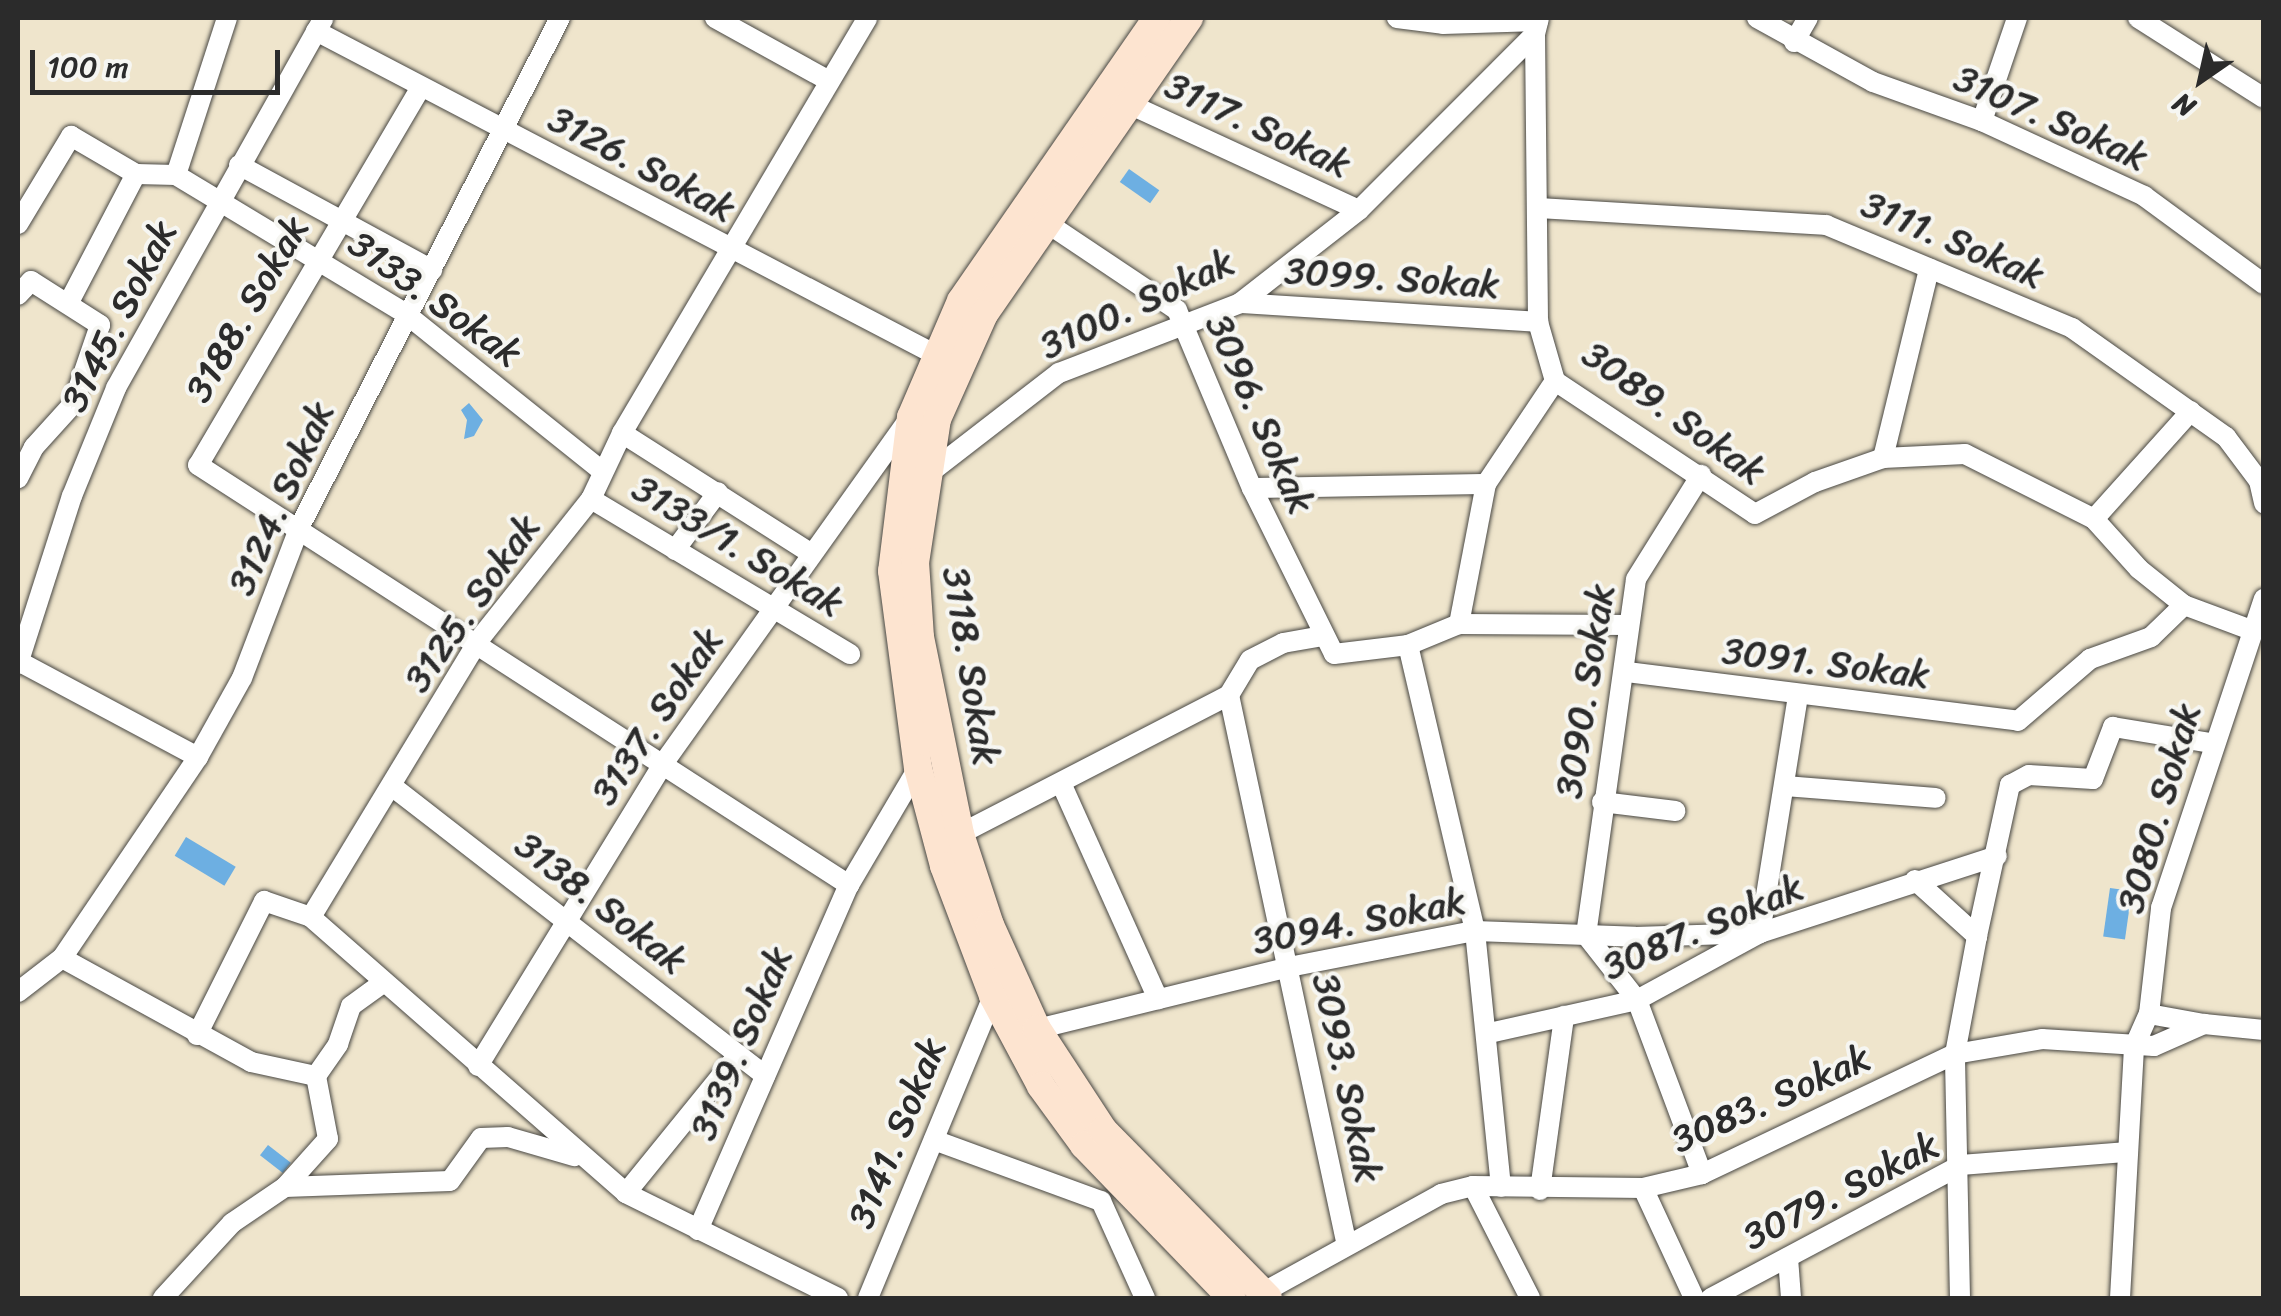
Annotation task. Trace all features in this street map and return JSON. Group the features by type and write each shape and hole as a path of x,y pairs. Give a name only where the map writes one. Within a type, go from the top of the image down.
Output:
{"main road":[{"name":"3118. Sokak","path":"1157,18 961,301 911,417 892,572 918,768 944,866 994,996 1042,1086 1084,1145 1232,1298"},
{"name":"3118. Sokak","path":"1189,18 1044,221 984,314 955,373 923,478 915,562 920,637 960,834 990,925 1037,1029 1103,1130 1265,1296"}],"street":[{"path":"18,224 71,136 136,174 176,175 227,18"},
{"name":"3124. Sokak","path":"23,986 62,958 198,756 242,678 300,526 560,18"},
{"path":"715,18 830,80"},
{"name":"3125. Sokak","path":"311,916 393,787 478,641 591,499 601,470 622,433 867,18"},
{"path":"1397,18 1443,24 1537,24"},
{"name":"3107. Sokak","path":"1758,18 1794,42 1873,82 1982,121 2144,196 2264,284"},
{"path":"1794,42 1808,18"},
{"path":"1982,121 2017,18"},
{"path":"2138,18 2264,98"},
{"name":"3126. Sokak","path":"320,24 420,86 728,251 936,355"},
{"name":"3145. Sokak","path":"18,662 72,496 116,388 218,199 320,24"},
{"name":"3089. Sokak","path":"1537,24 1538,322 1555,382 1756,514 1815,482 1883,458 1965,454 2094,520 2184,606 2257,628"},
{"name":"3100. Sokak","path":"923,478 1059,373 1124,343 1182,327 1240,303 1359,210 1537,24"},
{"name":"3188. Sokak","path":"300,526 198,465 316,256 420,86"},
{"name":"3117. Sokak","path":"1128,103 1359,210"},
{"path":"240,164 432,270"},
{"path":"68,304 136,174"},
{"name":"3133. Sokak","path":"176,175 316,256 406,314 601,470"},
{"name":"3111. Sokak","path":"1540,208 1826,225 2072,328 2226,438 2258,481 2264,503"},
{"name":"3096. Sokak","path":"1044,221 1177,310 1252,488 1323,636"},
{"path":"1883,458 1929,269"},
{"path":"18,295 31,280 100,325 73,404 34,447 18,478"},
{"name":"3099. Sokak","path":"1240,303 1538,322"},
{"path":"1459,624 1486,484 1555,382"},
{"path":"2094,520 2191,412"},
{"name":"3137. Sokak","path":"478,1066 665,761 911,417"},
{"path":"622,433 812,554"},
{"name":"3090. Sokak","path":"1586,935 1602,802 1627,672 1628,625 1636,579 1701,475"},
{"path":"1252,488 1486,484"},
{"path":"675,550 718,492"},
{"name":"3133/1. Sokak","path":"591,499 850,654"},
{"path":"300,526 665,761 849,885"},
{"path":"2257,628 2264,599"},
{"name":"3091. Sokak","path":"1627,672 2018,721 2090,660 2151,638 2184,606"},
{"path":"960,834 1229,695 1250,660 1283,643 1323,636 1334,654 1408,645 1459,624 1628,625"},
{"name":"3080. Sokak","path":"2134,1047 2149,1014 2162,908 2211,743 2257,628"},
{"path":"1408,645 1475,931 1489,1033 1502,1187"},
{"path":"18,662 198,756"},
{"name":"3093. Sokak","path":"1229,695 1346,1242"},
{"path":"1760,933 1798,696"},
{"path":"1960,1298 1961,1165 1955,1054 2010,785 2029,775 2093,780 2113,727 2211,743"},
{"name":"3139. Sokak","path":"698,1230 849,885 918,768"},
{"path":"1061,783 1158,999"},
{"path":"1785,786 1936,798"},
{"name":"3138. Sokak","path":"393,787 766,1076"},
{"path":"1602,802 1675,811"},
{"name":"3087. Sokak","path":"1489,1033 1637,1000 1760,933 1997,856"},
{"path":"1915,880 1977,936"},
{"path":"197,1035 264,902 311,916 580,1158 626,1194 838,1298"},
{"name":"3094. Sokak","path":"1037,1029 1288,967 1475,931 1586,935 1760,933"},
{"path":"1586,935 1637,1000 1702,1174"},
{"path":"62,958 251,1062 316,1076"},
{"path":"163,1298 232,1223 285,1187 328,1139 316,1076 338,1044 351,1006 383,983"},
{"name":"3141. Sokak","path":"868,1298 994,996"},
{"path":"2149,1014 2204,1024"},
{"path":"1540,1190 1564,1016"},
{"name":"3083. Sokak","path":"1265,1296 1346,1242 1442,1194 1473,1186 1540,1190 1643,1188 1702,1174 1955,1054 2042,1039 2154,1046 2204,1024 2264,1030"},
{"path":"2120,1298 2134,1047"},
{"path":"626,1194 738,1055"},
{"path":"285,1187 450,1181 480,1138 508,1137 580,1158"},
{"path":"934,1140 1101,1201 1145,1298"},
{"name":"3079. Sokak","path":"1710,1298 1961,1165 2128,1152"},
{"path":"1473,1186 1530,1298"},
{"path":"1643,1188 1694,1298"},
{"path":"1788,1258 1791,1298"}],"water":[{"path":"1129,169 1159,190 1150,203 1120,182"},
{"path":"469,403 483,420 474,436 464,439 467,420 461,410"},
{"path":"186,837 236,867 224,886 175,856"},
{"path":"2110,888 2132,891 2125,940 2103,937"},
{"path":"268,1145 291,1163 283,1173 260,1155"}]}
